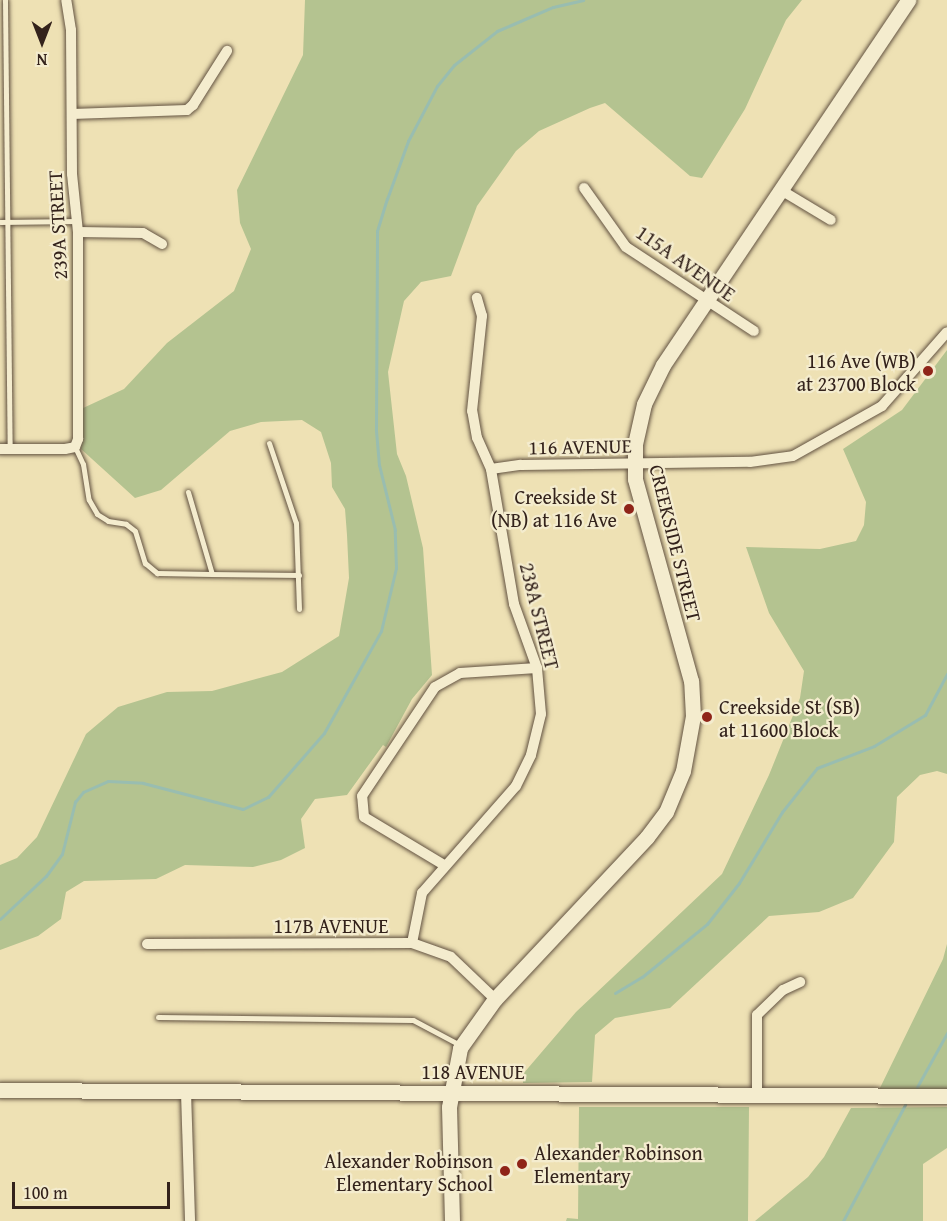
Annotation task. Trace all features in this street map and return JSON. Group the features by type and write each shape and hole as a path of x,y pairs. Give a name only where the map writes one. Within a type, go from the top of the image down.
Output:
{"street":[{"name":"239A STREET","path":"66,0 71,30 72,114 78,227 78,439 75,447"},
{"name":"CREEKSIDE STREET","path":"452,1221 450,1092 462,1045 495,999 647,837 666,812 683,771 693,716 691,681 637,487 634,463 639,422 649,393 706,299 908,0"},
{"path":"72,114 186,110 194,105 227,51"},
{"name":"115A AVENUE","path":"584,188 627,247 754,331"},
{"path":"781,190 831,220"},
{"path":"78,227 143,233 162,243"},
{"name":"238A STREET","path":"412,943 422,893 516,786 526,765 541,714 537,668 514,604 491,469 477,438 472,411 472,378 482,316 477,298"},
{"name":"116 AVENUE","path":"491,469 634,463 764,461 811,449 889,400 947,332"},
{"path":"5,449 75,447"},
{"path":"444,866 364,818 362,796 435,687 459,673 537,668"},
{"name":"117B AVENUE","path":"147,945 412,943 451,957 495,999"},
{"path":"757,1094 757,1015 783,990 800,982"},
{"name":"118 AVENUE","path":"0,1090 947,1096"},
{"path":"186,1092 190,1221"}],"lane":[{"path":"5,0 8,222 5,449"},
{"path":"0,222 78,227"},
{"path":"269,443 296,523 299,609"},
{"path":"75,447 83,464 88,500 97,514 108,521 126,524 135,531 145,563 157,573 299,575"},
{"path":"188,492 212,574"},
{"path":"158,1017 413,1020 462,1045"}],"green space":[{"path":"305,0 802,0 786,20 745,109 702,178 690,176 605,103 590,108 539,131 516,151 477,206 451,276 421,282 404,301 388,372 397,454 406,476 423,548 432,675 412,699 386,747 383,745 347,795 315,799 301,819 305,848 281,860 253,867 185,865 156,879 84,881 66,892 61,919 38,936 0,950 0,865 17,858 37,837 86,734 118,707 167,692 212,691 282,672 339,636 349,578 345,509 332,487 331,463 321,432 302,420 261,422 230,431 161,490 135,498 81,449 81,409 124,389 167,343 234,291 251,249 240,223 237,190 303,55"},
{"path":"947,350 947,774 937,771 920,775 897,797 894,842 853,898 819,912 769,916 670,1008 615,1018 595,1035 592,1082 523,1083 523,1074 576,1012 722,874 769,775 800,698 804,671 769,613 746,547 820,549 856,541 864,525 866,502 843,449 902,410"},
{"path":"947,944 947,1089 879,1090 943,959"},
{"path":"579,1107 749,1107 748,1221 566,1221 567,1218 578,1219"},
{"path":"947,1107 947,1148 923,1164 923,1221 755,1221 808,1177 824,1157 851,1108"}],"waterway":[{"path":"0,919 46,876 62,854 75,802 83,792 108,781 143,783 243,809 268,797 324,733 381,631 396,568 395,530 379,465 376,429 377,231 387,199 408,141 437,86 454,65 497,31 553,7 583,0"},
{"path":"615,993 642,977 707,924 739,883 782,812 817,768 874,746 925,715 947,674"},
{"path":"917,1087 947,1033"},
{"path":"843,1221 905,1105"}],"place":[{"name":"116 Ave (WB) at 23700 Block","path":"928,371"},
{"name":"Creekside St (NB) at 116 Ave","path":"629,509"},
{"name":"Creekside St (SB) at 11600 Block","path":"707,717"},
{"name":"Alexander Robinson Elementary","path":"522,1164"},
{"name":"Alexander Robinson Elementary School","path":"505,1171"}]}
